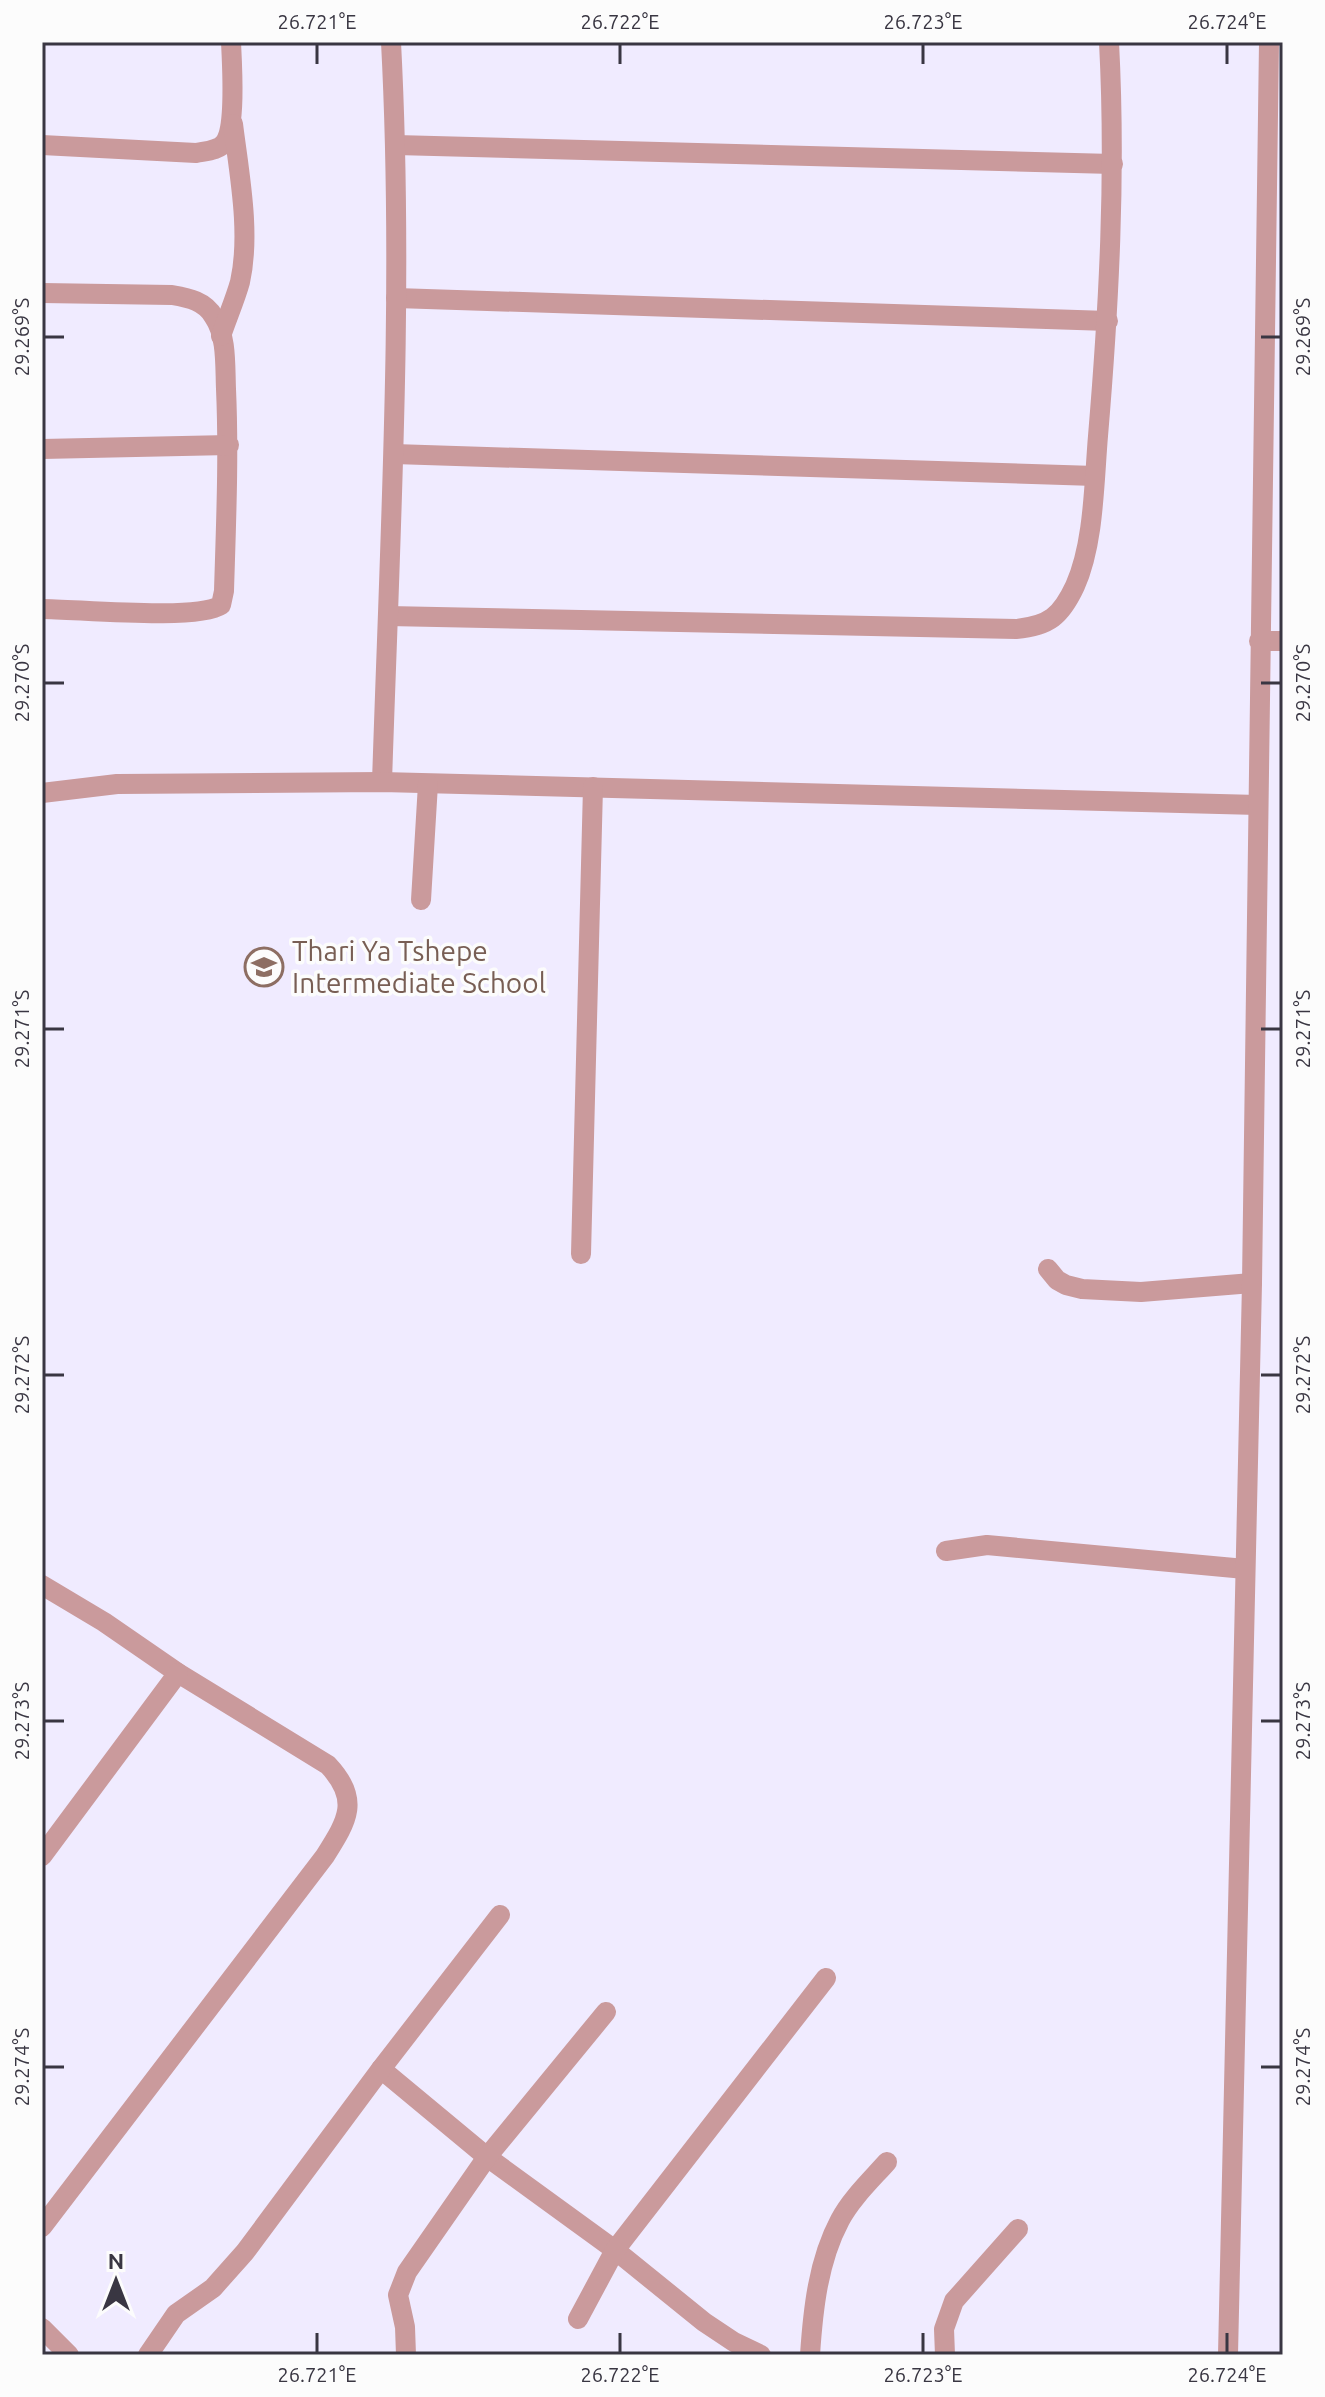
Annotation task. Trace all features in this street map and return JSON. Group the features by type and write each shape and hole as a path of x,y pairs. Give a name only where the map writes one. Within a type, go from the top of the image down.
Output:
{"street":[{"path":"221,336 239,282 243,259 242,197 232,112 231,42"},
{"path":"382,782 394,454 396,298 396,145 391,42"},
{"path":"388,616 1000,629 1037,627 1052,620 1076,585 1086,549 1095,476 1108,321 1113,164 1109,42"},
{"path":"1228,2355 1252,1283 1269,42"},
{"path":"42,145 196,153 220,147 226,141 232,112"},
{"path":"396,145 1113,164"},
{"path":"42,293 172,295 192,299 206,307 216,318 225,358 229,445 221,605 215,609 183,613 42,609"},
{"path":"396,298 1108,321"},
{"path":"42,449 229,445"},
{"path":"394,454 1095,476"},
{"path":"1259,641 1283,641"},
{"path":"42,793 117,784 382,782 1258,805"},
{"path":"421,900 428,784"},
{"path":"581,1254 593,787"},
{"path":"1048,1269 1057,1280 1082,1289 1141,1292 1252,1283"},
{"path":"946,1551 987,1545 1245,1569"},
{"path":"42,1585 328,1765 346,1790 347,1814 344,1826 316,1869 42,2227"},
{"path":"42,1856 178,1673"},
{"path":"148,2355 176,2314 213,2288 245,2252 500,1915"},
{"path":"578,2319 615,2250 826,1978"},
{"path":"406,2355 405,2327 399,2305 401,2286 407,2272 487,2157 606,2012"},
{"path":"381,2069 487,2157 615,2250 704,2322 761,2355"},
{"path":"810,2355 816,2296 831,2240 850,2205 887,2162"},
{"path":"945,2355 944,2329 954,2301 1018,2229"},
{"path":"42,2328 69,2355"}],"place":[{"name":"Thari Ya Tshepe Intermediate School","path":"264,967"}]}
